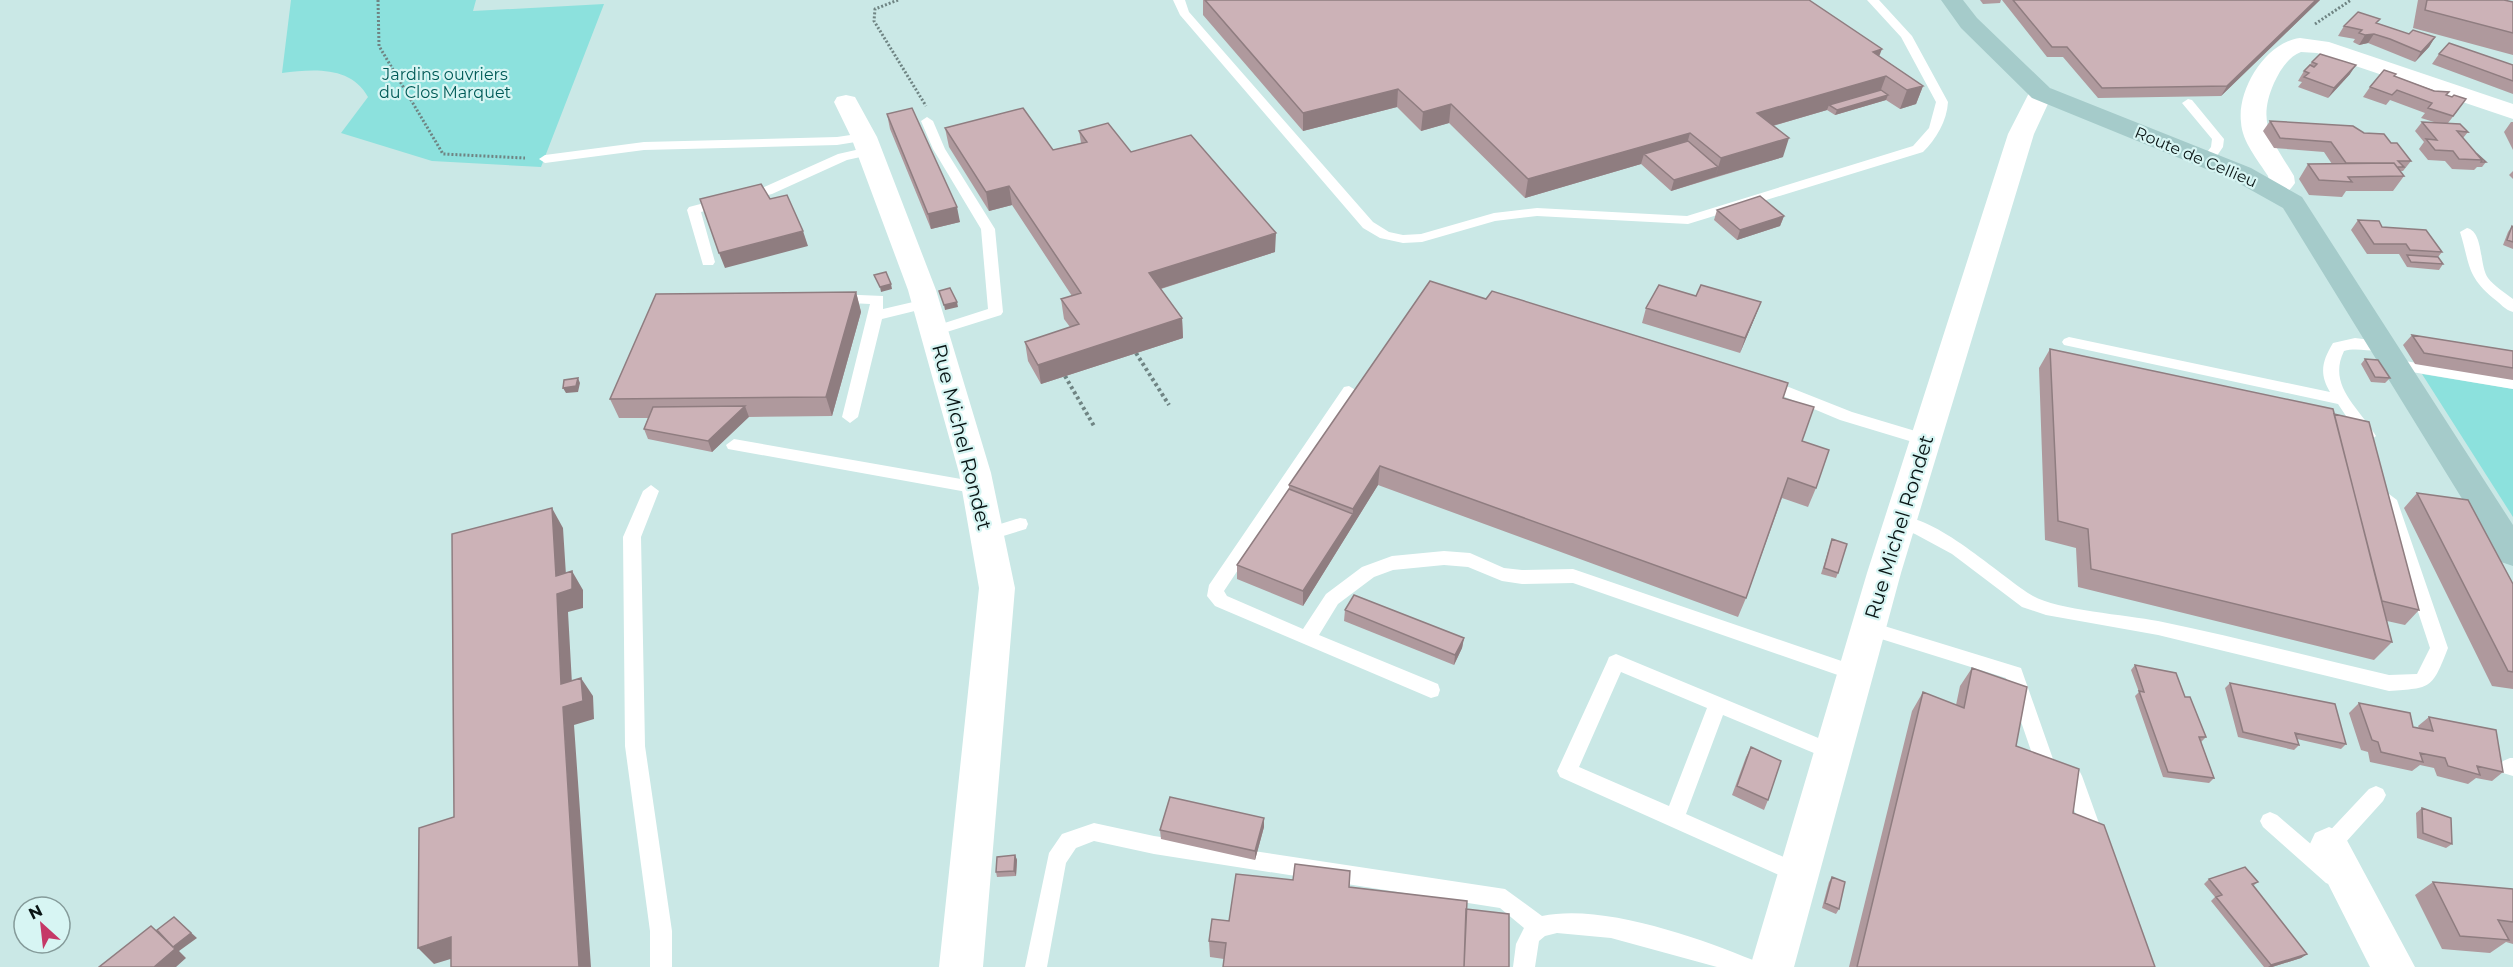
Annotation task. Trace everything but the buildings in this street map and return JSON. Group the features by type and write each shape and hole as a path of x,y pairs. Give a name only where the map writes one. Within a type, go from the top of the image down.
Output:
{"street":[{"name":"Route de Cellieu","path":"1952,0 1969,23 2042,93 2207,160 2274,190 2293,203 2513,553"},
{"path":"2274,190 2282,183 2282,176 2258,137 2253,124 2253,113 2260,88 2272,65 2296,45 2310,45 2513,112"},
{"name":"Rue Michel Rondet","path":"1772,967 1899,522 2021,134 2042,93"},
{"name":"Rue Michel Rondet","path":"846,102 867,144 930,317 978,488 997,588 961,967"},
{"path":"2329,846 2393,967"}],"lane":[{"path":"1179,0 1184,13 1368,225 1385,235 1402,239 1422,238 1513,213 1537,212 1688,220 1918,149 1925,143 1942,111 1942,102 1906,36 1873,0"},
{"path":"2188,103 2218,140 2217,147 2207,160"},
{"path":"875,316 930,317 996,312 988,229 939,149 927,121"},
{"path":"545,159 633,147 837,141 867,144"},
{"path":"708,262 694,210 766,191 867,144"},
{"path":"2467,232 2475,256 2476,270 2482,282 2513,308"},
{"path":"819,299 878,299 850,417"},
{"path":"2069,342 2343,400"},
{"path":"2377,454 2374,444 2330,380 2328,368 2338,347 2355,343 2387,355 2513,384"},
{"path":"1754,379 1788,390 1846,416 1926,440"},
{"path":"1349,391 1215,590 1216,596 1221,601 1431,690"},
{"path":"734,445 978,488"},
{"path":"1899,522 1921,529 1959,549 2028,602 2052,610 2158,628 2389,683 2422,681 2431,668 2439,648 2385,486"},
{"path":"651,491 632,537 635,746 662,931 661,967"},
{"path":"987,535 1020,524"},
{"path":"1307,638 1332,599 1368,572 1392,563 1444,558 1470,560 1502,574 1522,577 1573,576 1855,673"},
{"path":"1868,628 2014,673 2045,765 2072,776 2101,855"},
{"path":"1797,873 1567,771 1616,662 1833,753"},
{"path":"1674,818 1717,706"},
{"path":"2329,846 2376,795"},
{"path":"2270,821 2352,892"},
{"path":"1036,967 1056,860 1069,842 1094,832 1164,847 1304,866 1403,884 1473,892 1505,899 1539,927"},
{"path":"1524,967 1528,938 1539,927 1562,921 1588,924 1706,951 1745,967"}],"path":[{"path":"378,0 379,46 443,154 545,159"},
{"path":"898,0 875,9 874,21 926,106 927,121"},
{"path":"2310,45 2304,39 2309,29 2351,0"},
{"path":"1136,353 1169,405"},
{"path":"1065,376 1094,426"}],"green space":[{"name":"Jardins ouvriers du Clos Marquet","path":"291,0 476,0 473,11 604,4 541,167 432,161 341,133 368,97 361,87 342,75 319,71 282,73"},
{"path":"2422,374 2513,389 2513,517"}]}
